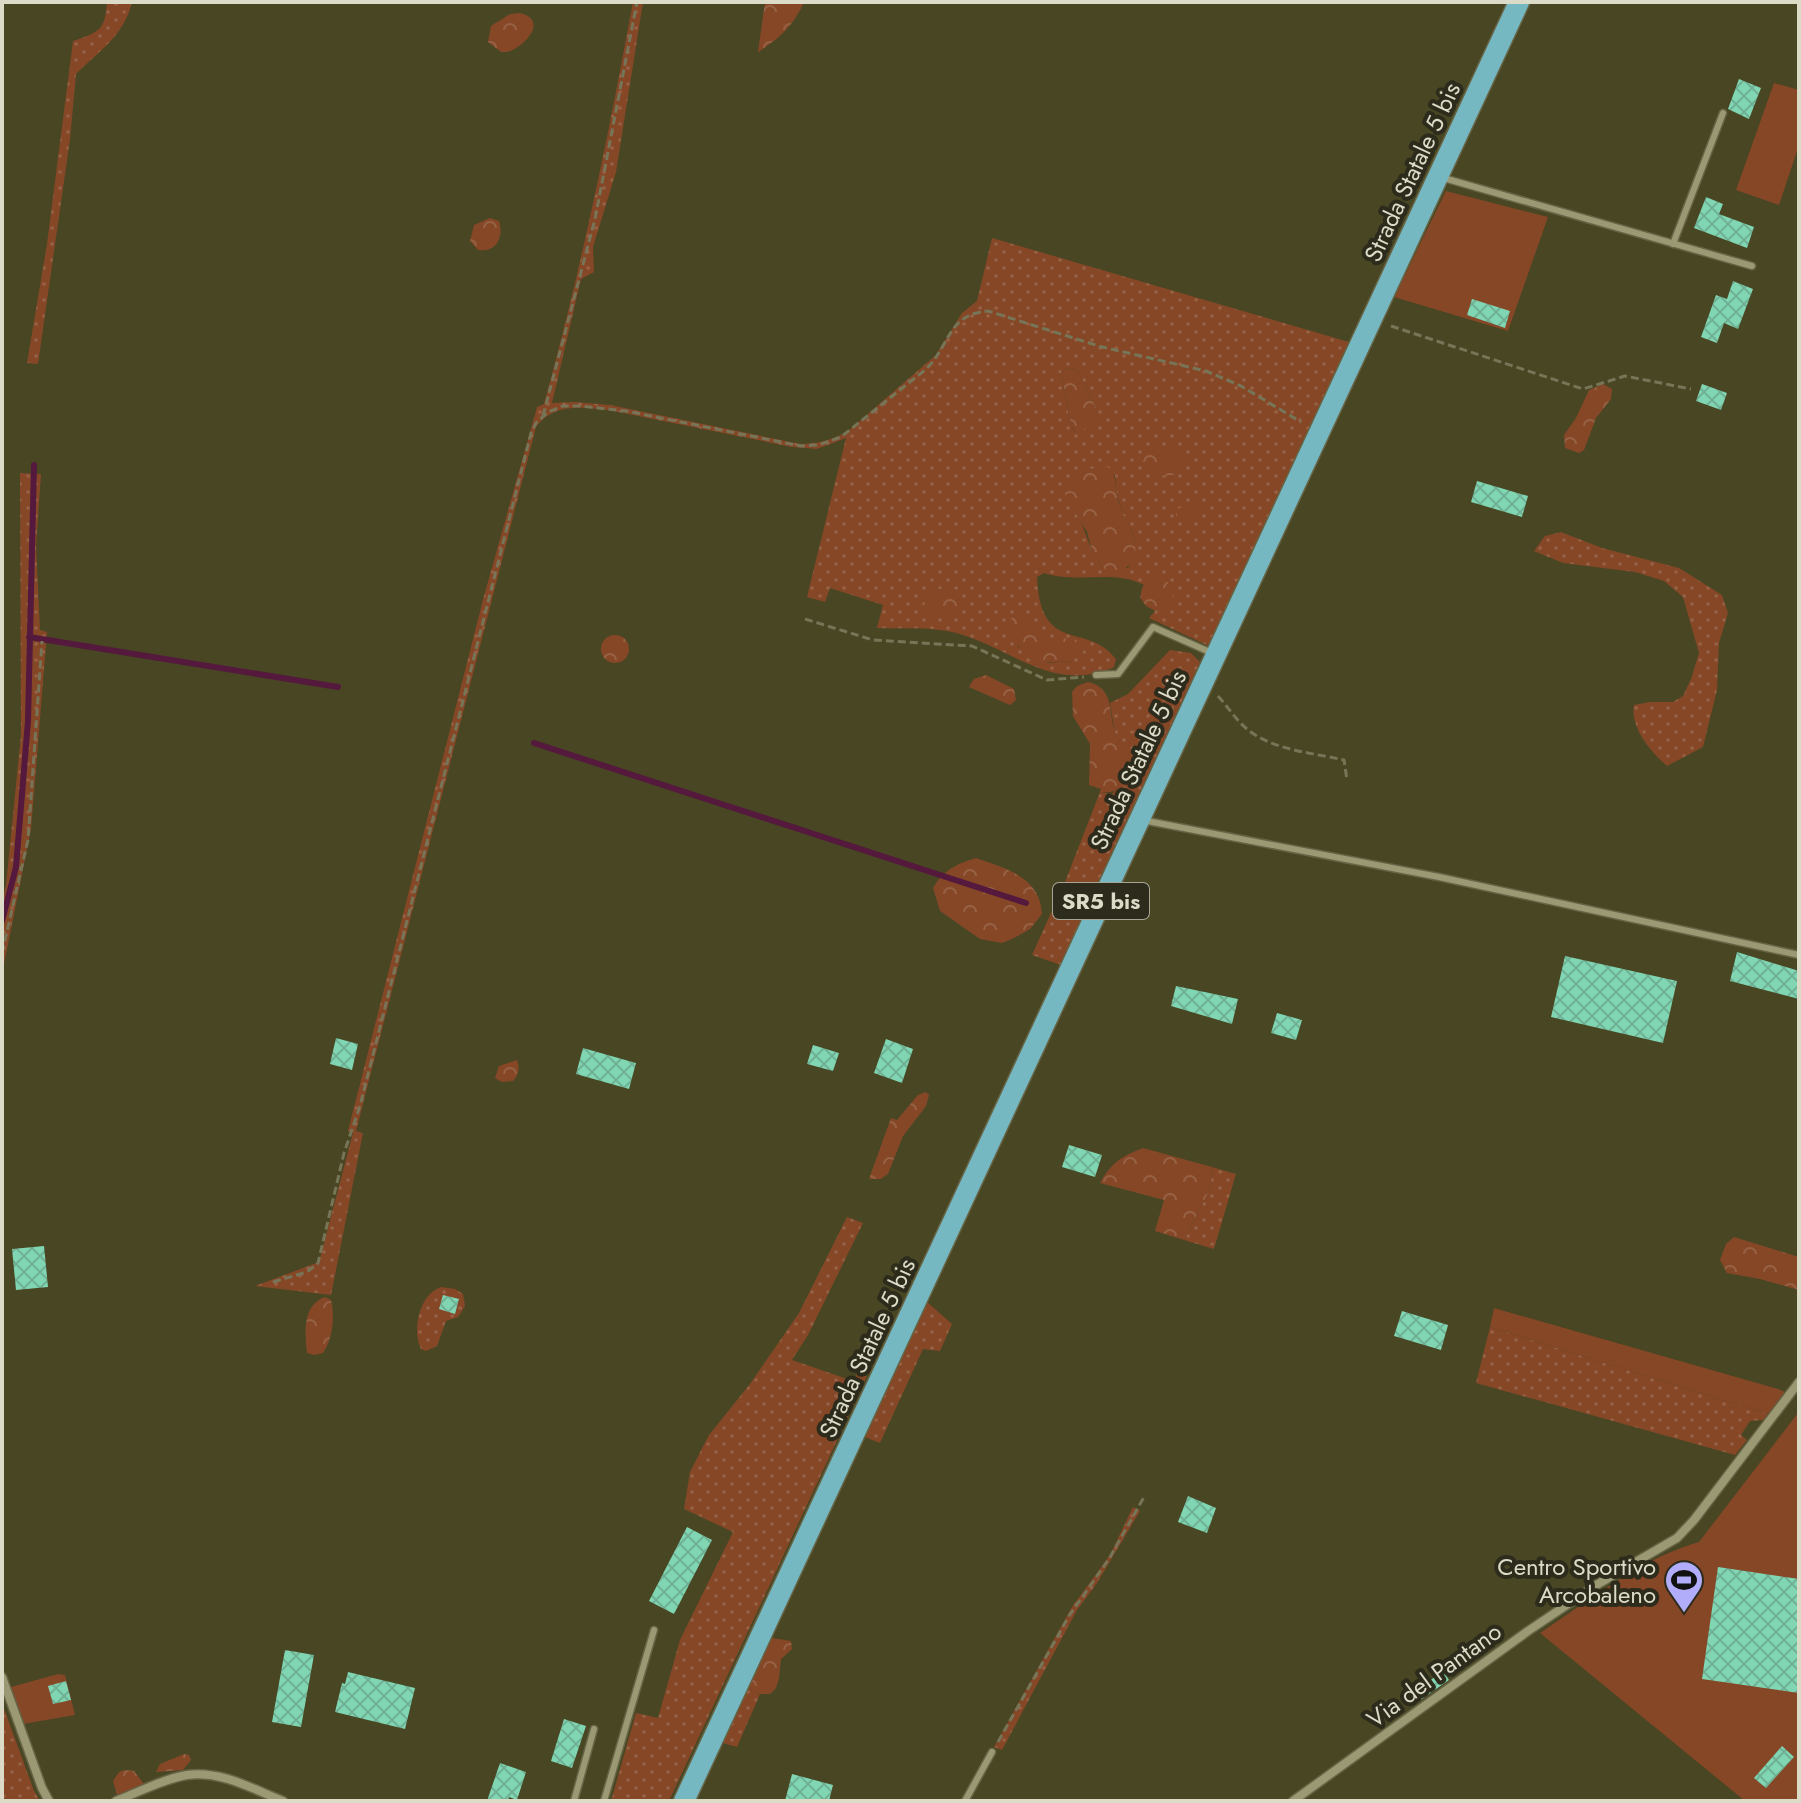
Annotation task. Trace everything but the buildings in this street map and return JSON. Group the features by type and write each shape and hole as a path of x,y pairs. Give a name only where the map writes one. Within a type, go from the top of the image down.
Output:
{"main road":[{"name":"Strada Statale 5 bis","path":"684,1801 1519,2"}],"street":[{"name":"Via del Pantano","path":"1293,1801 1528,1631 1598,1584 1677,1538 1799,1382"},
{"path":"2,1677 49,1801"},
{"path":"116,1801 179,1777 203,1774 233,1781 283,1801"}],"lane":[{"path":"1673,244 1723,113"},
{"path":"1439,177 1752,266"},
{"path":"1096,675 1118,674 1153,627 1216,655"},
{"path":"1139,819 1439,877 1799,955"},
{"path":"604,1801 654,1630"},
{"path":"574,1801 594,1729"},
{"path":"965,1801 992,1752"}],"path":[{"path":"273,1282 307,1272 318,1263 531,433 543,416 595,219 637,2"},
{"path":"543,416 563,406 597,407 791,444 826,444 841,437 925,370 959,322 988,311 1102,347 1206,371 1241,386 1320,431"},
{"path":"1372,320 1583,389 1625,376 1691,389"},
{"path":"805,619 873,640 972,646 1047,680 1096,675"},
{"path":"2,953 28,840 42,641"},
{"path":"1201,687 1217,695 1236,718 1259,737 1279,745 1344,760 1347,780"},
{"path":"992,1752 1069,1616 1109,1559 1144,1497"}],"green space":[{"path":"107,2 132,2 117,34 76,74 70,139 38,364 27,363 47,244 73,41 99,29"},
{"path":"633,2 643,2 616,172 593,247 594,272 581,279 552,403 610,405 800,444 835,437 847,432 936,355 962,313 977,301 992,238 1349,342 1211,647 1149,618 1155,611 1140,598 1144,585 1133,580 1044,573 1037,577 1040,602 1047,618 1056,628 1092,641 1116,659 1114,667 1089,675 1051,672 953,632 877,628 883,605 830,588 825,602 807,597 846,438 817,449 792,447 588,408 560,410 543,419 536,427 356,1131 363,1133 331,1295 255,1286 319,1262 353,1133 348,1131 484,596 537,407 544,404 570,304","holes":["1067,368 1077,369 1097,410 1076,434 1059,374","1094,468 1115,475 1118,498 1135,541 1128,568 1103,568 1092,551 1080,519 1067,499 1073,478","1041,629 1072,661 1048,663 1017,646"]},
{"path":"765,2 804,2 785,31 758,52"},
{"path":"520,13 533,21 531,33 521,45 501,52 488,42 491,26 510,14"},
{"path":"1774,83 1799,90 1799,145 1779,205 1736,190"},
{"path":"1446,191 1548,217 1508,331 1394,297"},
{"path":"490,218 499,221 500,238 490,249 478,250 470,241 474,225"},
{"path":"1067,368 1077,369 1097,410 1093,424 1076,434 1059,374"},
{"path":"1603,384 1612,389 1611,399 1596,418 1584,450 1579,453 1565,448 1564,435 1589,390"},
{"path":"1158,447 1177,451 1182,458 1182,469 1176,475 1156,476 1142,464 1145,456"},
{"path":"1101,465 1112,469 1118,501 1135,544 1132,561 1115,575 1103,568 1092,551 1087,532 1063,488 1065,481"},
{"path":"20,473 41,474 36,546 40,630 47,632 31,829 2,974 2,902 21,735"},
{"path":"1191,500 1199,505 1200,515 1191,522 1176,522 1176,511"},
{"path":"1561,532 1602,548 1679,568 1722,595 1728,613 1719,643 1717,690 1703,747 1667,766 1643,739 1635,722 1634,705 1673,702 1683,696 1691,679 1699,653 1683,597 1664,581 1635,572 1563,563 1534,551 1545,536"},
{"path":"1157,578 1168,583 1173,594 1168,605 1157,610 1146,605 1141,594 1146,583"},
{"path":"944,587 955,589 964,600 960,611 936,617 922,608 932,593"},
{"path":"1020,612 1029,616 1052,639 1072,638 1081,643 1084,651 1072,661 1039,663 1007,637 1009,622"},
{"path":"615,635 625,639 629,649 625,659 615,663 605,659 601,649 605,639"},
{"path":"1170,650 1191,653 1200,662 1061,965 1032,955 1100,792 1112,794 1133,771 1131,759 1115,734 1110,703 1128,694"},
{"path":"986,675 1014,689 1016,700 1010,705 969,687 974,679"},
{"path":"1088,682 1097,685 1107,695 1115,732 1128,752 1133,767 1130,780 1114,791 1100,792 1101,789 1089,785 1090,744 1073,716 1072,692 1077,686"},
{"path":"976,858 1020,876 1035,891 1042,914 1030,929 1002,943 980,939 940,911 933,888 937,882 951,868"},
{"path":"517,1060 518,1071 513,1081 502,1082 495,1078 499,1066"},
{"path":"926,1092 929,1095 926,1106 903,1136 888,1174 881,1179 869,1179 891,1118 897,1120 918,1095"},
{"path":"1143,1148 1212,1167 1210,1189 1184,1240 1155,1231 1164,1200 1100,1183 1118,1161"},
{"path":"1212,1167 1236,1174 1214,1249 1184,1240 1210,1189"},
{"path":"847,1217 863,1223 808,1335 792,1360 853,1381 857,1374 867,1376 669,1801 611,1801 636,1713 658,1718 680,1640 733,1532 684,1509 690,1472 709,1435 750,1384 799,1313"},
{"path":"1734,1237 1799,1257 1799,1290 1727,1273 1720,1260 1726,1244"},
{"path":"441,1287 463,1294 465,1306 458,1317 446,1321 437,1346 426,1351 421,1349 418,1341 419,1314 427,1297"},
{"path":"325,1297 331,1300 332,1306 331,1334 323,1353 314,1355 307,1353 307,1320 312,1306"},
{"path":"927,1302 952,1324 940,1351 923,1349 880,1443 865,1437"},
{"path":"1494,1308 1785,1392 1768,1414 1490,1327"},
{"path":"1490,1327 1768,1414 1763,1420 1750,1421 1741,1435 1747,1440 1735,1455 1476,1383"},
{"name":"Centro Sportivo Arcobaleno","path":"1798,1413 1799,1801 1745,1801 1540,1633 1637,1569 1699,1542"},
{"path":"1133,1507 1140,1511 1077,1610 1002,1750 994,1747 1072,1607 1110,1555"},
{"path":"772,1638 791,1641 792,1649 781,1659 776,1688 770,1694 760,1694 748,1689"},
{"path":"58,1674 65,1675 75,1715 23,1724 11,1687"},
{"path":"748,1689 760,1694 737,1747 723,1743"},
{"path":"2,1703 34,1791 40,1801 2,1801"},
{"path":"184,1754 189,1755 191,1760 183,1770 156,1772 160,1764"},
{"path":"134,1771 146,1787 118,1798 113,1781 119,1772"}],"waterway":[{"path":"2,921 16,867 28,721 34,465"},
{"path":"29,637 338,687"},
{"path":"534,743 1026,903"}],"place":[{"name":"Centro Sportivo Arcobaleno","path":"1684,1614"}]}
